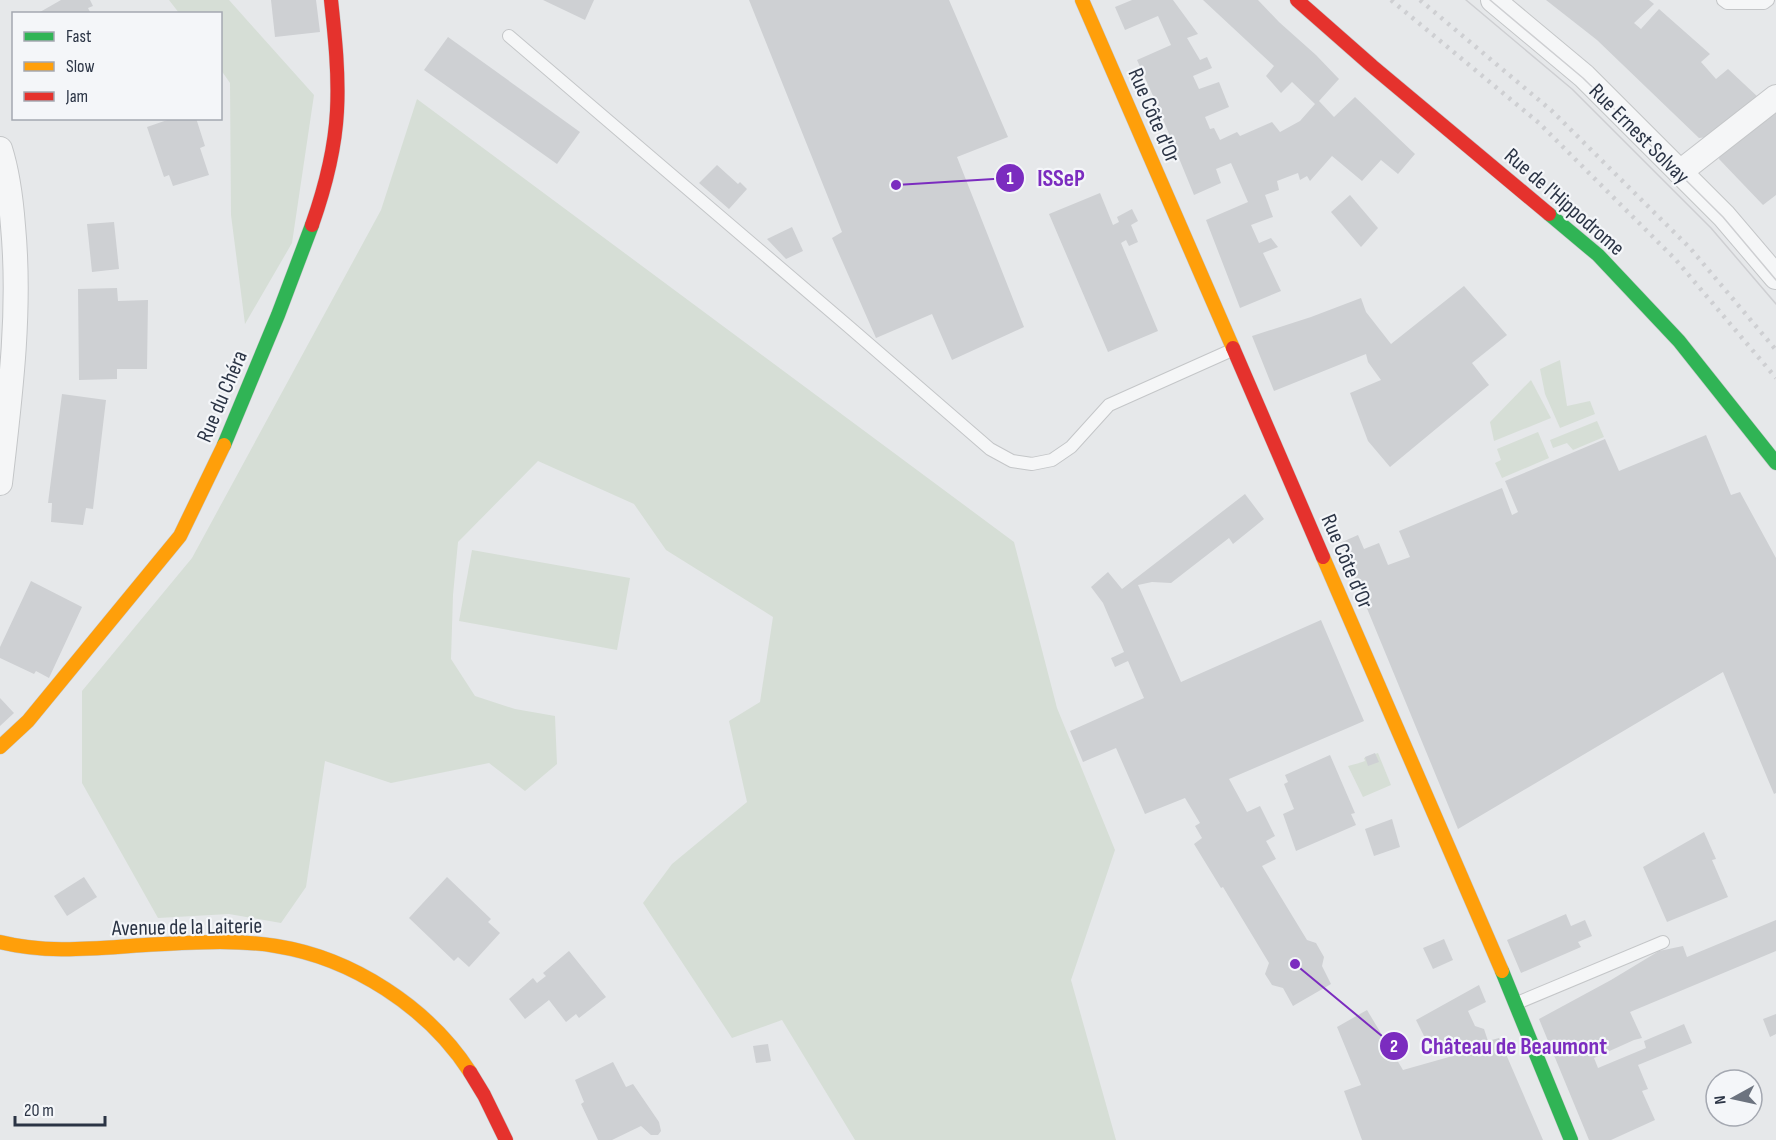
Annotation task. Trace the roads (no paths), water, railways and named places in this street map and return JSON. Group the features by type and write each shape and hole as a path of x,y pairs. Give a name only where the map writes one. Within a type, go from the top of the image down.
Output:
{"street":[{"name":"Rue du Chéra","path":"0,747 28,721 180,536 195,509 241,407 309,234 333,152 339,86 331,0"},
{"name":"Rue Côte d'Or","path":"1082,0 1516,1003 1571,1140"},
{"name":"Rue de l'Hippodrome","path":"1297,0 1372,66 1598,255 1679,341 1776,463"},
{"name":"Rue Ernest Solvay","path":"1493,0 1584,76 1724,216 1776,277"},
{"path":"1680,172 1776,97"},
{"path":"0,149 11,199 16,258 13,372 0,483"},
{"name":"Avenue de la Laiterie","path":"0,942 28,949 55,950 205,942 249,943 279,946 311,954 370,980 397,998 435,1029 476,1081 506,1140"}],"lane":[{"path":"1724,0 1727,3 1764,3 1768,0"},
{"path":"509,36 990,449 1012,461 1032,464 1052,460 1071,447 1109,405 1233,350"},
{"path":"1516,1003 1663,942"}],"tram line":[{"path":"1466,0 1572,89 1711,228 1776,304"},
{"path":"1490,0 1583,78 1723,217 1776,280"}],"railway":[{"path":"1391,0 1539,123 1676,260 1776,378"},
{"path":"1420,0 1552,111 1690,248 1776,350"}],"place":[{"name":"ISSeP","path":"896,185"},
{"name":"Château de Beaumont","path":"1295,964"}]}
